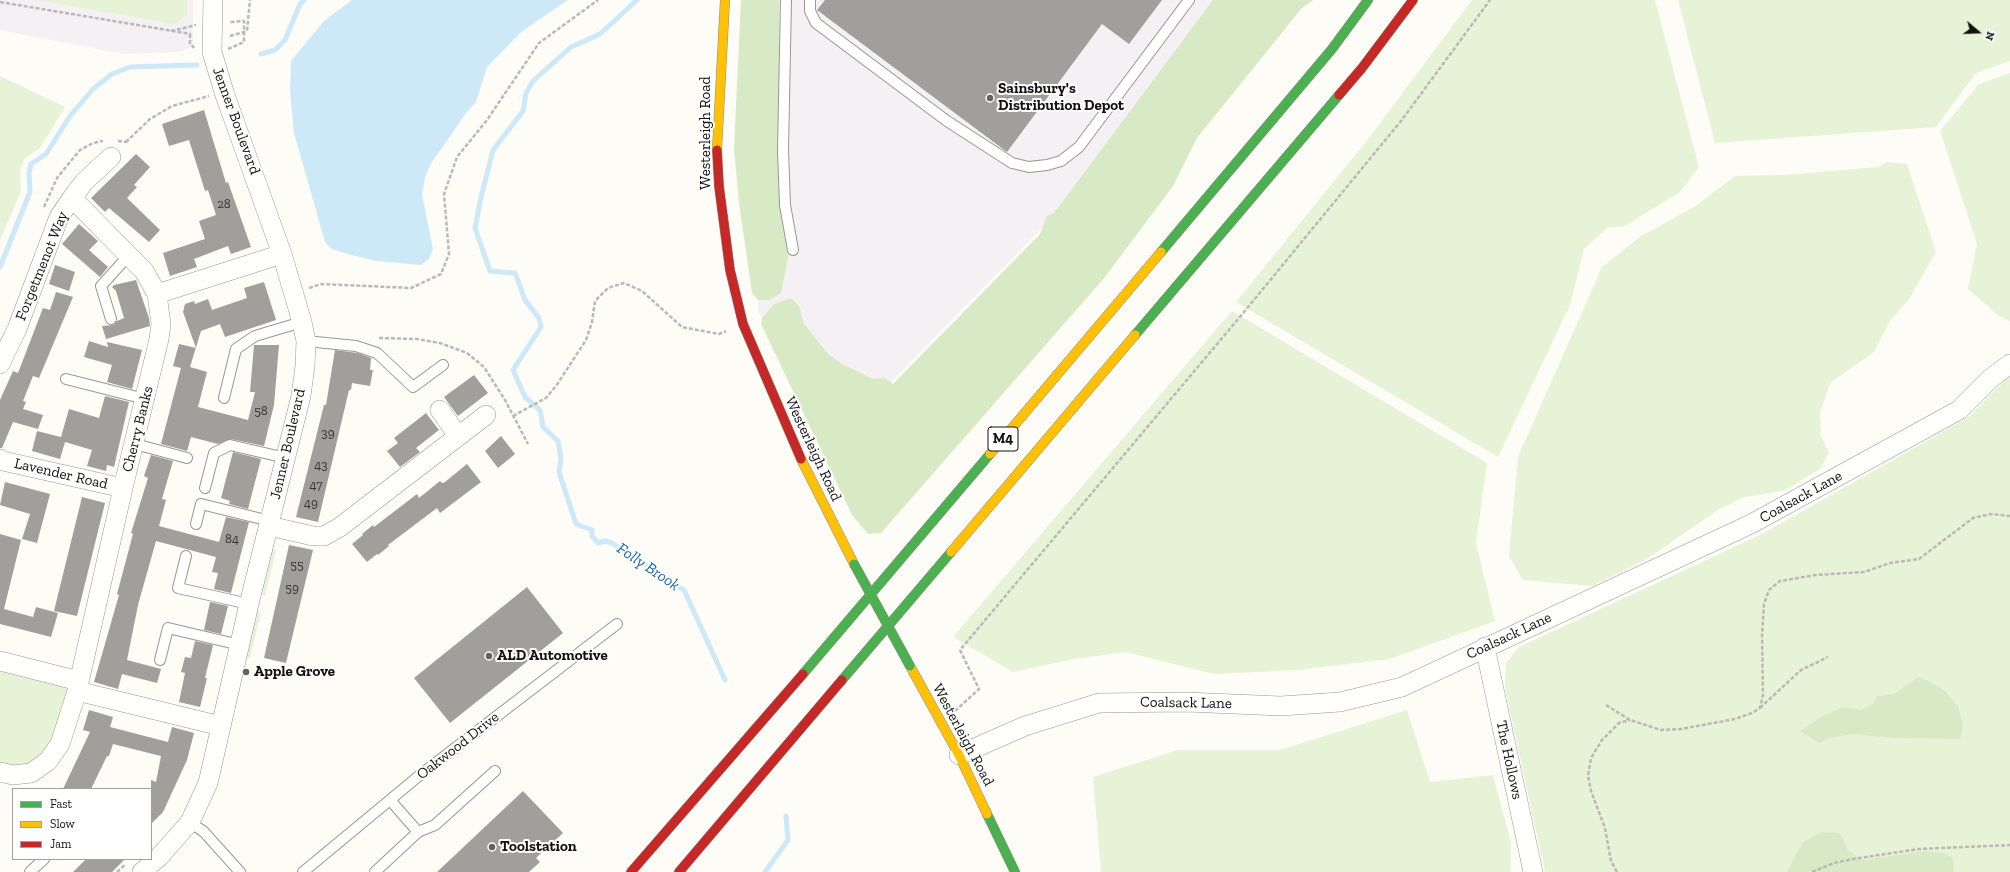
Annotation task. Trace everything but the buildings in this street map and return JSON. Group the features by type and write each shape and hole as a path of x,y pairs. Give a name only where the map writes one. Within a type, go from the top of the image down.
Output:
{"main road":[{"name":"Westerleigh Road","path":"725,0 717,145 719,186 730,270 743,324 805,469 854,564 959,755 1016,872"},
{"name":"M4","path":"631,872 881,583 1332,49 1368,0"},
{"name":"M4","path":"679,872 1362,68 1413,0"}],"street":[{"name":"Jenner Boulevard","path":"142,872 160,856 190,822 208,783 249,604 301,396 305,366 306,341 282,254 217,99 211,42 213,0"},
{"path":"72,198 84,182 111,157"},
{"name":"Forgetmenot Way","path":"0,364 19,322 59,217 72,198 144,271 157,294"},
{"path":"157,294 282,254"},
{"name":"Cherry Banks","path":"0,772 13,775 31,773 48,761 60,744 78,686 145,399 161,324 157,294"},
{"name":"Coalsack Lane","path":"959,755 1025,726 1100,703 1186,702 1282,706 1340,702 1402,687 1751,524 1960,410 1991,378 2010,364"},
{"path":"440,410 458,436"},
{"path":"270,524 313,536 324,536 340,527 486,414"},
{"name":"Lavender Road","path":"1,465 123,488"},
{"name":"The Hollows","path":"1485,647 1533,872"},
{"path":"0,661 78,686 221,726"}],"lane":[{"path":"786,0 782,137 786,205 793,250"},
{"path":"810,0 810,11 816,23 947,121 1012,163 1029,167 1046,166 1062,161 1079,147 1189,0"},
{"path":"111,320 101,286 129,255"},
{"path":"224,398 236,349 254,336 302,322"},
{"path":"306,341 356,346 377,353 413,386 443,365"},
{"path":"66,379 145,399"},
{"path":"135,444 187,458"},
{"path":"205,488 214,453 230,445 286,458"},
{"path":"196,524 201,504 270,524"},
{"path":"186,556 178,588 249,604"},
{"name":"Oakwood Drive","path":"303,872 446,754 617,624"},
{"path":"160,660 168,628 240,644"},
{"path":"375,872 418,832 435,826 495,772"},
{"path":"390,800 418,832"},
{"path":"190,822 204,832 240,872"},
{"path":"30,872 43,860"}],"path":[{"path":"0,2 190,34 211,42 242,34 247,31 250,0"},
{"path":"308,288 321,284 411,288 441,274 449,254 444,194 457,157 486,120 539,43 598,0"},
{"path":"942,724 979,689 960,650 1239,318 1402,121 1490,0"},
{"path":"171,31 212,23 244,21 242,34 244,42 228,49 228,54"},
{"path":"127,142 150,119 172,106 206,96 217,99"},
{"path":"206,96 217,99"},
{"path":"303,283 312,295"},
{"path":"513,416 544,399 556,386 586,340 592,322 595,301 608,288 624,283 642,291 682,327 719,334 743,324"},
{"path":"501,403 505,400"},
{"path":"1760,708 1764,695 1762,635 1764,604 1769,590 1780,582 1816,575 1864,572 1890,563 1919,559 1973,518 1991,514 2010,516"},
{"path":"1606,705 1630,720 1661,730 1681,729 1735,719 1760,708 1801,670 1828,657"},
{"path":"1617,872 1611,861 1605,828 1591,791 1588,776 1591,758 1602,740 1619,723 1630,720"},
{"path":"1812,872 1834,863 1919,849 2010,845"}],"shaded area":[{"path":"0,0 193,0 193,47 179,52 123,54 0,30"},
{"path":"753,0 1213,0 1048,222 835,439 758,311"}],"green space":[{"path":"36,0 187,0 187,15 175,24"},
{"path":"741,0 779,0 780,148 788,258 781,293 769,300 758,300 752,293 739,203 734,149"},
{"path":"1213,0 1313,0 1301,9 1197,138 1173,186 1105,277 881,533 868,534 852,515 761,324 762,318 774,304 791,298 799,306 804,324 828,354 842,364 873,379 885,378 893,384 1040,234 1047,216 1054,213"},
{"path":"1472,0 1655,0 1699,167 1680,192 1623,227 1608,227 1584,249 1570,305 1498,457 1236,302 1369,138"},
{"path":"1678,0 2010,0 2010,61 1976,73 1936,127 1715,143"},
{"path":"2010,73 2010,321 1999,316 1968,289 1977,244 1940,131 1979,84"},
{"path":"0,76 65,107 40,148 24,159 20,171 21,191 0,241"},
{"path":"1887,162 1907,164 1936,252 1909,299 1890,321 1874,352 1830,383 1820,413 1821,436 1829,453 1820,469 1783,491 1744,497 1718,510 1645,560 1592,586 1523,580 1509,556 1518,457 1602,267 1641,236 1694,207 1735,176 1785,175 1878,167"},
{"path":"1232,311 1487,463 1476,543 1495,621 1390,659 1297,670 1214,674 1126,652 1074,659 1013,672 953,637"},
{"path":"2010,378 2010,872 1545,872 1505,688 1506,663 1519,647 1762,534 1969,417 2005,380"},
{"path":"273,549 276,550 265,596 262,595"},
{"path":"257,612 261,613 250,658 246,657"},
{"path":"0,670 68,688 52,744 45,755 25,766 11,766 0,763"},
{"path":"1918,677 1927,680 1944,690 1958,706 1963,727 1960,739 1892,738 1854,734 1830,738 1819,743 1800,731 1821,717 1843,707 1861,710 1873,704 1877,696 1894,694"},
{"path":"1407,710 1430,782 1493,775 1511,842 1511,872 1101,872 1093,777 1178,750 1280,750"},
{"path":"1822,832 1840,833 1848,850 1862,860 1925,851 1944,853 1953,858 1954,870 1953,872 1787,872 1803,842"}],"water":[{"path":"352,0 568,0 521,32 487,67 476,102 466,113 430,165 425,178 422,195 433,249 429,259 421,265 377,261 351,255 332,249 325,242 294,133 290,91 291,61 324,21"}],"waterway":[{"path":"261,54 275,50 285,40 300,4 304,0"},
{"name":"Folly Brook","path":"637,0 600,34 571,47 533,81 526,93 523,111 493,150 475,228 490,271 515,273 525,300 539,318 541,327 513,370 525,397 540,410 543,427 558,441 561,459 559,472 576,524 592,530 592,536 598,543 605,541 612,543 684,590 725,680"},
{"path":"0,267 30,192 29,173 31,164 46,154 70,116 93,89 112,74 130,67 197,65"},
{"name":"Folly Brook","path":"765,872 788,840 786,816"}],"traffic: fast":[{"path":"1161,252 1332,49 1368,0"},
{"path":"1135,335 1339,95"},
{"path":"803,674 990,454"},
{"path":"842,680 951,552"},
{"path":"854,564 910,666"},
{"path":"987,814 1015,872"}],"traffic: slow":[{"path":"717,150 725,0"},
{"path":"990,454 1161,252"},
{"path":"951,552 1135,335"},
{"path":"801,459 854,564"},
{"path":"910,666 959,755 987,814"}],"traffic: jam":[{"path":"1339,95 1362,68 1413,0"},
{"path":"717,150 719,186 730,270 743,324 801,459"},
{"path":"631,872 803,674"},
{"path":"679,872 842,680"}],"place":[{"name":"Sainsbury's Distribution Depot","path":"990,98"},
{"name":"ALD Automotive","path":"489,656"},
{"name":"Apple Grove","path":"246,672"},
{"name":"Toolstation","path":"492,847"}]}
